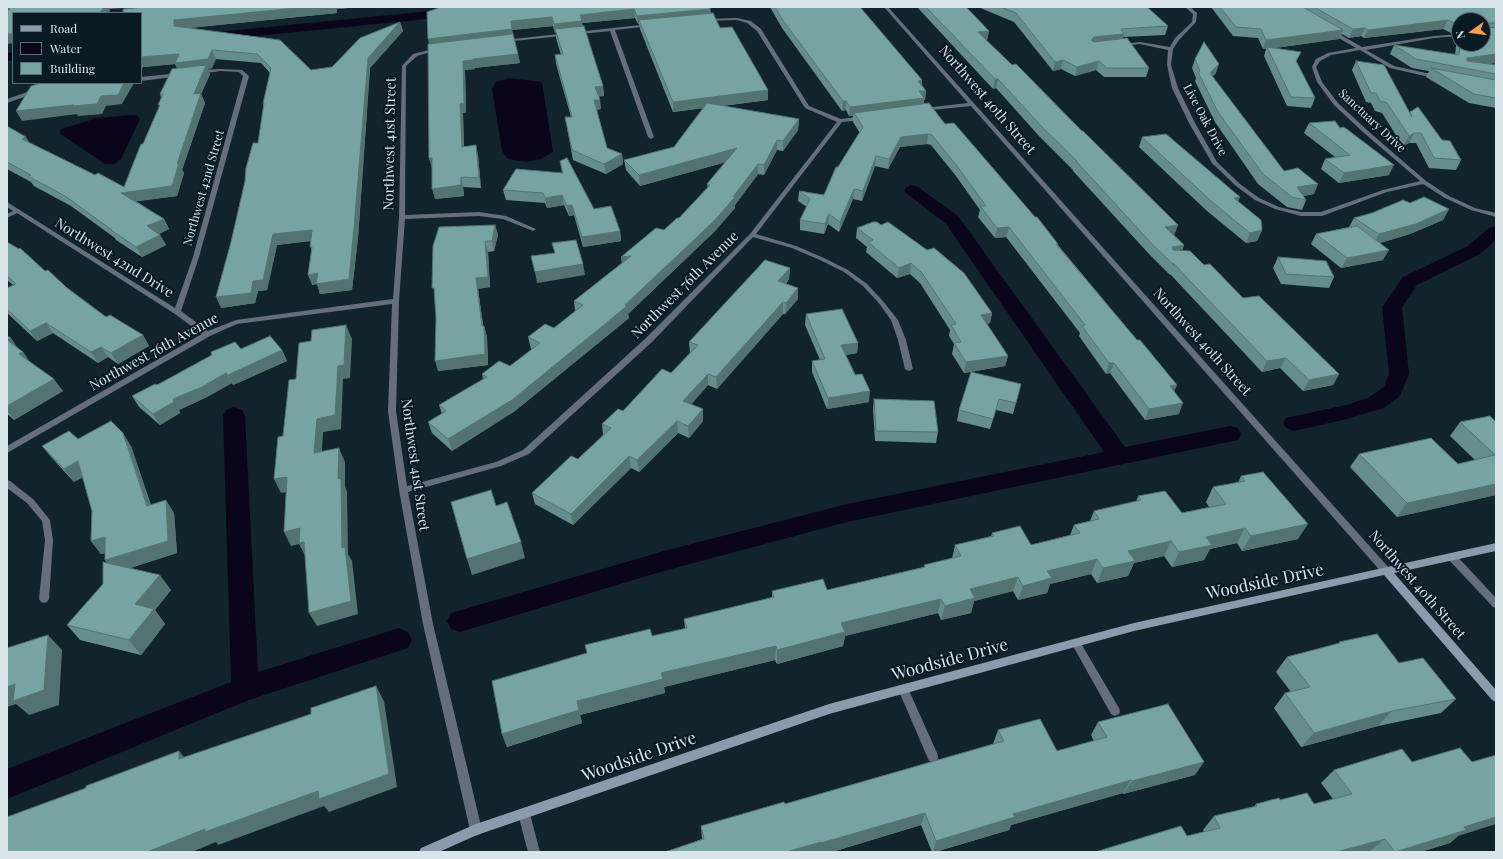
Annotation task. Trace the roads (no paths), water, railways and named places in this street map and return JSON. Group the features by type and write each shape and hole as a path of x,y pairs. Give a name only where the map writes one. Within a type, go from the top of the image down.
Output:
{"street":[{"path":"96,10 124,7"},
{"name":"Northwest 40th Street","path":"886,7 1496,697"},
{"path":"1113,46 1140,43 1171,48 1176,39 1194,22 1195,14 1187,7"},
{"path":"697,21 737,19 749,22 759,30 807,107 840,121 871,117"},
{"path":"497,42 658,24"},
{"path":"612,29 651,137"},
{"path":"1329,30 1392,67 1444,78"},
{"name":"Sanctuary Drive","path":"1451,36 1434,37 1330,54 1318,60 1314,67 1320,82 1336,104 1424,182 1446,197 1473,209 1496,215"},
{"name":"Northwest 41st Street","path":"443,48 416,55 404,66 402,217 396,300 392,411 403,490 428,624 476,830"},
{"name":"Live Oak Drive","path":"1171,48 1169,65 1175,88 1192,124 1215,163 1238,185 1257,199 1276,208 1301,214 1322,214 1385,191 1424,182"},
{"name":"Northwest 42nd Street","path":"177,312 196,257 246,76 240,71 221,70 192,73"},
{"path":"142,78 185,74"},
{"path":"7,101 43,90"},
{"path":"917,111 971,104"},
{"name":"Northwest 76th Avenue","path":"403,490 498,464 526,452 649,340 752,235 840,121"},
{"name":"Northwest 42nd Drive","path":"7,204 177,312 207,334"},
{"path":"7,216 17,211"},
{"path":"402,217 479,214 504,217 533,229"},
{"path":"752,235 794,247 822,259 846,271 865,285 880,301 894,320 902,340 909,369"},
{"name":"Northwest 76th Avenue","path":"7,450 207,334 236,322 396,300"},
{"path":"7,483 30,501 46,520 49,540 44,599"},
{"name":"Woodside Drive","path":"425,852 476,830 829,709 1134,627 1496,547"},
{"path":"1452,557 1496,604"},
{"path":"1076,642 1115,710"},
{"path":"903,690 933,757"},
{"path":"524,814 534,852"}],"water":[{"path":"509,78 542,82 553,152 541,159 526,162 508,159 502,151 492,89 496,82"},
{"path":"137,115 140,119 121,159 114,164 105,164 59,133 61,129 97,118"}],"waterway":[{"path":"207,37 508,7"},
{"path":"7,57 12,56"},
{"path":"912,190 952,220 1120,457"},
{"path":"1294,423 1347,412 1376,403 1393,391 1399,374 1392,307 1410,281 1474,250 1496,231"},
{"path":"234,415 245,689"},
{"path":"1120,457 1230,434"},
{"path":"460,621 664,561 847,513 1120,457"},
{"path":"245,689 399,640"},
{"path":"7,784 245,689"}]}
